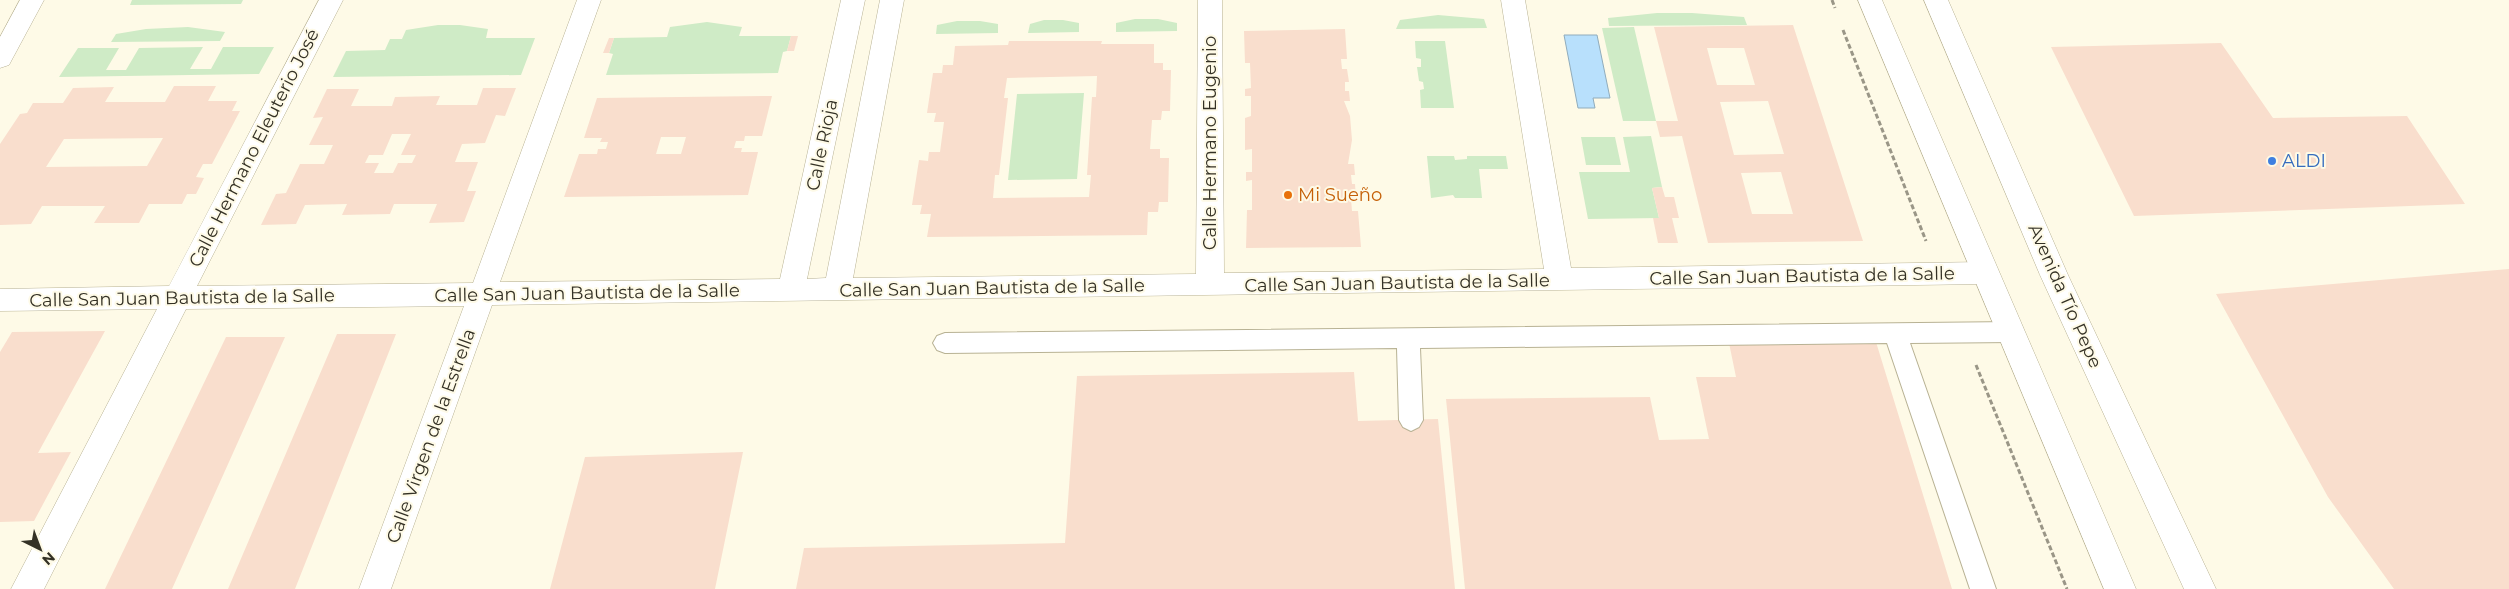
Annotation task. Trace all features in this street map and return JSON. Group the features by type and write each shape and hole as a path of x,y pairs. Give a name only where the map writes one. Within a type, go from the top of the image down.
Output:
{"street":[{"path":"0,59 32,0"},
{"name":"Calle Hermano Eleuterio José","path":"26,589 331,0"},
{"name":"Calle Virgen de la Estrella","path":"375,589 589,0"},
{"name":"Calle Rioja","path":"791,290 853,0"},
{"path":"837,290 892,0"},
{"name":"Calle Hermano Eugenio","path":"1210,0 1210,285"},
{"path":"1513,0 1559,280"},
{"path":"1870,0 1984,273 2012,332 2120,589"},
{"name":"Avenida Tío Pepe","path":"1936,0 2054,275 2200,589"},
{"name":"Calle San Juan Bautista de la Salle","path":"0,300 1984,273"}],"lane":[{"path":"945,343 2012,332"},
{"path":"1895,334 1983,589"},
{"path":"1408,338 1412,420"}],"green space":[{"path":"132,0 243,0 241,4 130,5"},
{"path":"1657,13 1692,13 1744,17 1747,25 1609,26 1608,18"},
{"path":"1438,15 1484,19 1487,28 1396,29 1400,20"},
{"path":"1135,19 1158,19 1177,23 1177,31 1116,32 1116,23"},
{"path":"1044,20 1063,20 1079,23 1079,32 1028,33 1030,24"},
{"path":"957,21 980,21 998,24 998,33 936,34 937,25"},
{"path":"707,22 742,27 739,36 791,36 787,51 783,52 778,73 606,75 613,54 609,53 614,38 667,37 670,27"},
{"path":"438,25 460,25 488,29 486,38 535,38 521,75 333,77 346,51 385,50 390,39 402,39 406,30"},
{"path":"188,27 225,32 220,41 111,42 116,34 146,29"},
{"path":"1634,27 1656,121 1623,121 1602,28"},
{"path":"1415,41 1445,41 1454,108 1421,108 1420,90 1424,89 1423,82 1419,81 1417,67 1421,67 1421,59 1416,58"},
{"path":"203,47 190,69 211,69 223,47 274,47 259,74 59,77 78,48 119,48 106,70 126,70 139,48"},
{"path":"1084,93 1077,179 1008,180 1017,94"},
{"path":"1651,136 1662,187 1652,188 1659,218 1588,219 1579,172 1630,172 1623,137"},
{"path":"1581,137 1615,137 1621,165 1586,165"},
{"path":"1427,156 1454,156 1455,160 1467,159 1467,156 1506,156 1508,169 1479,169 1482,198 1455,198 1453,195 1431,198"}],"water":[{"path":"1564,35 1597,35 1610,98 1593,98 1595,108 1578,108"}],"building":[{"path":"1793,25 1863,241 1708,243 1682,136 1660,137 1656,121 1678,121 1654,27","holes":["1707,48 1744,48 1755,85 1717,85","1768,101 1784,154 1734,155 1720,102","1781,172 1793,214 1752,214 1741,173"]},
{"path":"1345,29 1347,59 1341,59 1342,69 1347,69 1349,82 1345,82 1345,91 1349,91 1350,101 1344,101 1350,116 1352,140 1348,164 1354,164 1355,175 1351,175 1352,184 1355,184 1356,199 1351,199 1352,211 1358,211 1361,247 1246,248 1247,210 1252,210 1252,180 1246,181 1246,172 1252,172 1252,149 1245,150 1245,118 1251,116 1251,96 1245,96 1245,89 1251,88 1250,63 1245,63 1244,31"},
{"path":"791,36 798,36 794,51 787,51"},
{"path":"609,38 614,38 609,53 603,53"},
{"path":"1009,41 1102,41 1101,44 1154,44 1154,63 1163,63 1163,70 1171,70 1170,111 1162,111 1161,120 1152,120 1150,149 1160,149 1160,158 1169,158 1168,202 1159,202 1158,212 1148,212 1147,235 927,237 931,214 920,214 922,205 912,205 919,160 928,161 929,152 940,152 944,122 934,122 936,113 927,113 933,73 942,73 943,65 953,65 955,46 1008,45","holes":["1097,76 1096,97 1092,97 1087,175 1091,175 1089,197 993,198 995,175 999,175 1008,98 1004,98 1007,78"]},
{"name":"ALDI","path":"2221,43 2273,118 2407,116 2465,204 2134,216 2051,47"},
{"path":"174,86 216,86 208,101 237,101 232,111 240,111 212,164 203,164 196,177 204,178 196,194 187,194 182,204 149,204 139,223 94,223 105,206 42,206 31,224 0,225 0,144 20,114 27,113 33,103 63,103 73,88 114,87 105,102 165,102","holes":["163,138 147,166 46,167 64,139"]},
{"path":"483,88 516,88 505,116 496,115 485,143 462,144 455,162 478,162 467,191 476,191 464,222 429,223 437,204 394,204 390,214 342,215 347,204 305,205 296,224 261,225 276,194 286,193 300,164 324,164 333,145 309,145 323,117 313,118 327,89 359,89 351,106 392,106 395,97 440,96 436,105 477,105","holes":["392,134 411,134 401,155 416,155 412,163 398,163 393,173 374,173 379,163 365,163 369,155 383,155"]},
{"path":"772,96 762,136 745,136 744,141 736,141 734,148 742,148 741,152 758,152 748,195 564,197 579,154 597,154 598,149 606,149 608,142 600,142 602,138 584,138 597,98","holes":["661,137 686,137 681,154 656,154"]},
{"path":"1662,187 1665,197 1674,197 1679,218 1672,218 1678,243 1658,243 1653,218 1659,218 1652,188"},
{"path":"2509,269 2509,589 2394,589 2328,497 2216,294"},
{"path":"105,331 38,453 71,452 34,521 0,522 0,352 12,332"},
{"path":"337,334 396,334 295,589 228,589"},
{"path":"226,337 285,337 172,589 105,589"},
{"path":"1876,342 1952,589 1465,589 1446,399 1650,397 1659,440 1709,439 1696,377 1736,377 1729,343"},
{"path":"1354,372 1358,421 1438,419 1455,589 796,589 804,548 1065,543 1077,376"},
{"path":"743,452 715,589 550,589 585,457"}],"place":[{"name":"ALDI","path":"2272,161"},
{"name":"Mi Sueño","path":"1288,195"}]}
